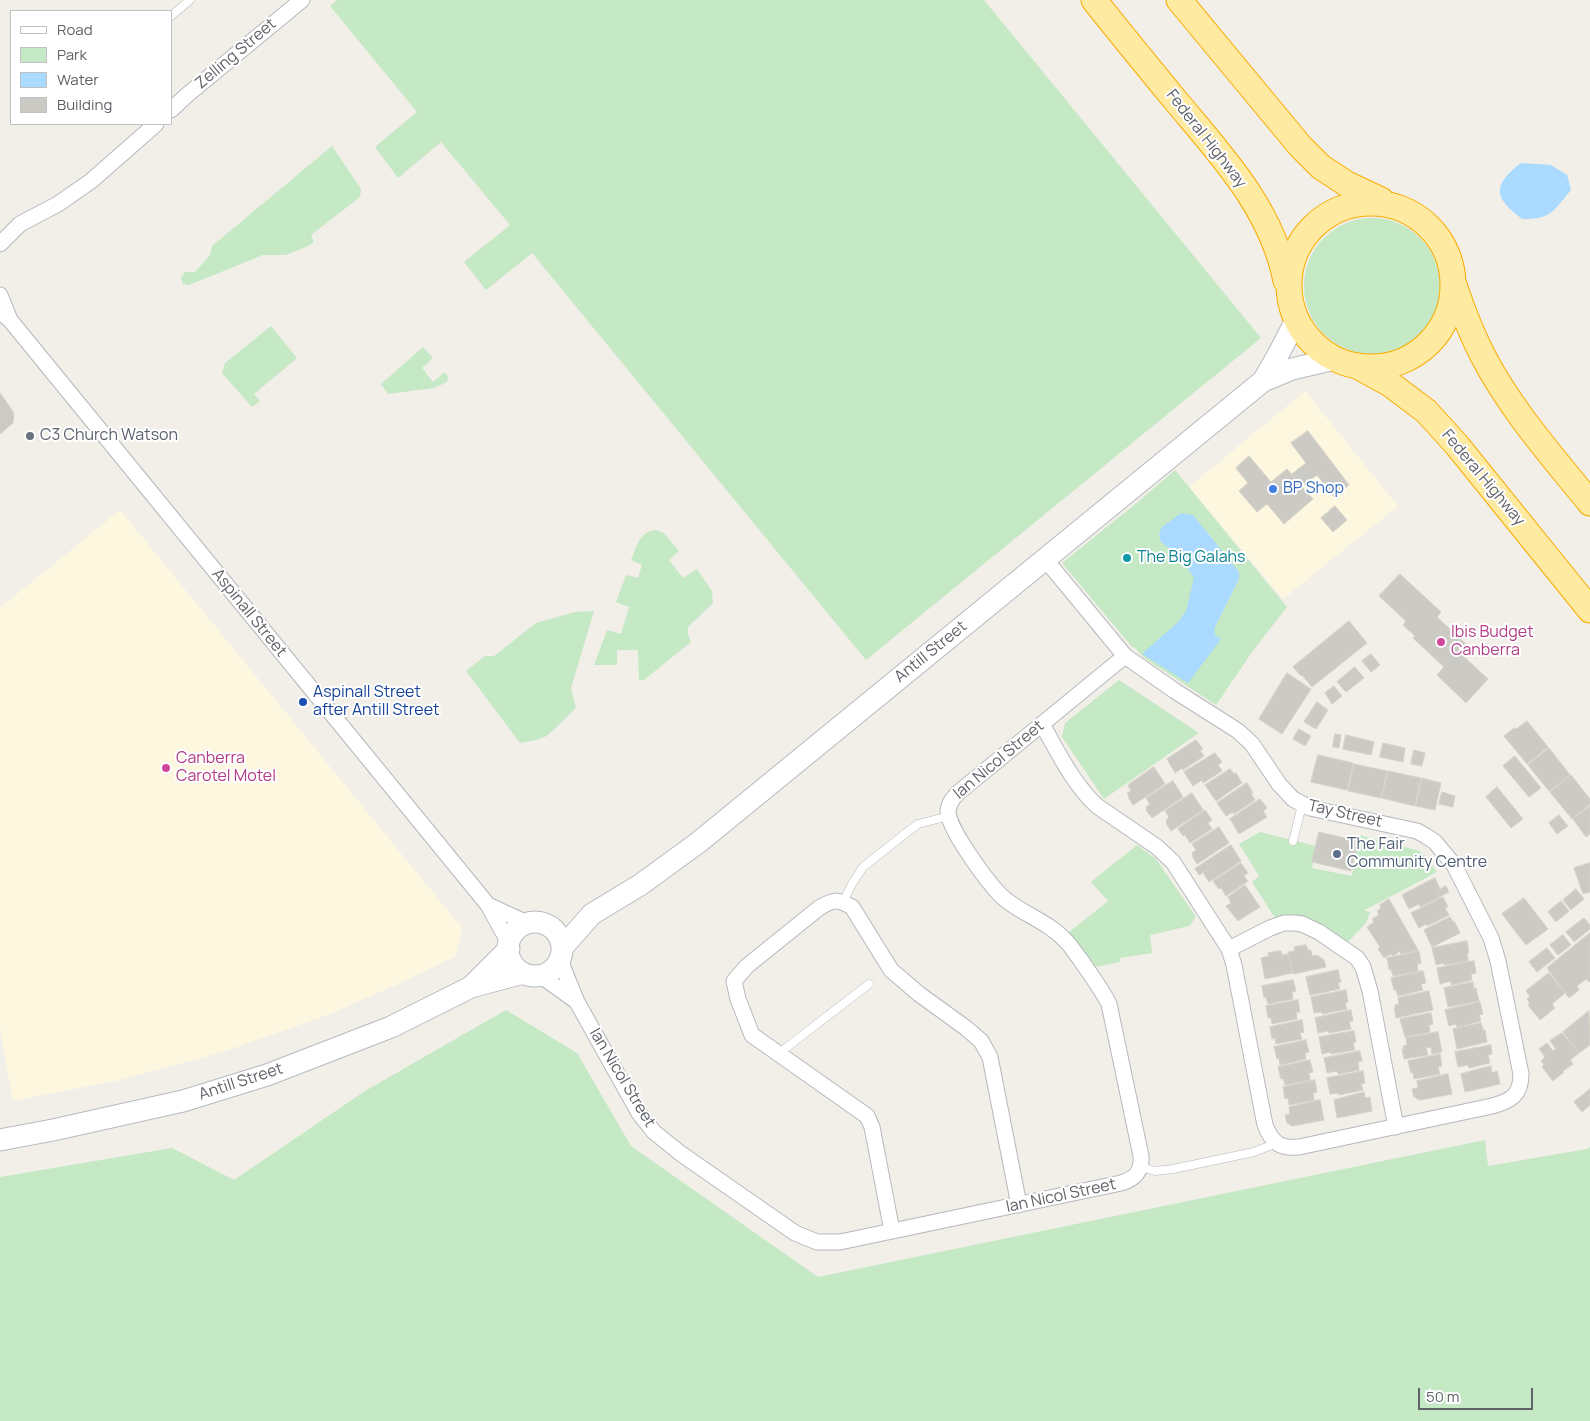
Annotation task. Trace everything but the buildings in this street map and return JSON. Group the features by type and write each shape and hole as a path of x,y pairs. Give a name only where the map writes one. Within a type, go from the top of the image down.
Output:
{"highway":[{"name":"Federal Highway","path":"1094,0 1198,127 1245,188 1274,239 1283,264 1288,294"},
{"path":"1179,0 1300,146 1321,167 1347,184 1413,214 1434,232 1442,242 1448,255 1452,268 1452,299 1442,326 1433,339 1414,356 1386,366 1371,368 1345,363 1312,342 1296,320 1288,294 1290,264 1304,235 1317,222 1339,208 1365,202 1390,204"},
{"path":"1453,283 1472,334 1501,386 1519,413 1590,503"},
{"name":"Federal Highway","path":"1345,363 1390,384 1426,411 1456,444 1590,610"}],"main road":[{"name":"Antill Street","path":"1262,381 1296,320"},
{"name":"Antill Street","path":"537,924 592,914 640,885 699,842 1262,381 1290,370 1345,363"},
{"name":"Antill Street","path":"561,954 592,914"},
{"path":"537,924 553,928 558,934 561,954 556,967 549,972 532,974 512,963 509,946 513,934 519,928 537,924"},
{"name":"Antill Street","path":"470,987 509,946"},
{"name":"Antill Street","path":"0,1140 183,1101 267,1075 391,1027 470,987 532,974"}],"street":[{"name":"Zelling Street","path":"172,109 186,95 302,0"},
{"path":"0,228 20,224 58,204 91,181 155,125"},
{"path":"0,244 20,224"},
{"name":"Aspinall Street","path":"0,295 5,316 488,905 509,946"},
{"name":"Tay Street","path":"1045,559 1125,656 1238,731 1252,744 1286,792 1302,805 1405,828 1431,839 1446,853 1454,865 1495,948 1521,1074 1521,1082 1516,1094 1505,1102 1492,1106 1396,1127 1300,1147 1284,1147 1277,1144"},
{"name":"Ian Nicol Street","path":"561,954 577,1002 639,1113 654,1132 680,1153 796,1233 818,1242 840,1242 1129,1181 1138,1175 1141,1167 1141,1156 1109,1004 1102,991 1066,941 1050,928 1014,906 995,889 956,833 949,816 950,802 959,792 1125,656"},
{"path":"1042,724 1088,798 1157,847 1173,862 1229,949 1234,965 1265,1125 1272,1139 1277,1144"},
{"path":"892,1231 872,1127 867,1116 752,1035 738,999 734,981 747,966 819,908 831,901 843,902 852,907 891,970 919,994 981,1041 990,1057 1019,1205"},
{"name":"Aspinall Street","path":"488,905 537,924"},
{"path":"1229,949 1270,928 1284,923 1295,923 1302,924 1319,932 1357,958 1363,967 1370,990 1396,1127"},
{"name":"Ian Nicol Street","path":"532,974 577,1002"}],"lane":[{"path":"172,15 190,0"},
{"path":"1293,841 1302,805"},
{"path":"843,902 852,884 864,868 906,832 918,824 949,816"},
{"path":"778,1054 869,984"},
{"name":"Tay Street","path":"1141,1167 1155,1171 1173,1169 1254,1152 1277,1144"}],"shaded area":[{"path":"1305,391 1398,506 1283,599 1189,487"},
{"name":"Canberra Carotel Motel","path":"120,510 462,928 456,956 330,1014 226,1051 120,1080 13,1101 0,1029 0,608"}],"green space":[{"path":"337,0 984,0 1261,338 866,660 532,253 486,290 464,262 510,225 441,142 398,178 375,147 417,112 330,6"},
{"path":"332,146 361,189 360,197 311,235 314,242 286,255 263,255 189,285 183,284 181,278 185,272 195,272 210,255 212,246"},
{"path":"1372,218 1398,223 1420,238 1435,260 1440,286 1435,312 1420,334 1398,349 1372,354 1346,349 1324,334 1309,312 1304,286 1309,260 1324,238 1346,223"},
{"path":"271,326 297,358 254,394 260,401 252,407 222,373 225,363"},
{"path":"423,347 433,358 422,368 433,382 445,372 448,377 447,382 434,388 388,394 381,384"},
{"path":"1175,470 1287,607 1252,652 1216,705 1143,657 1132,647 1062,563"},
{"path":"656,530 664,533 679,551 669,560 683,578 697,569 712,591 713,603 688,627 688,635 691,642 644,680 639,680 638,650 617,650 617,665 594,665 607,630 621,634 629,607 616,602 626,575 638,578 642,565 631,560 639,540 650,531"},
{"path":"594,611 571,688 576,708 547,736 520,743 466,671 485,656 494,656 536,623 575,612"},
{"path":"1119,680 1199,733 1104,799 1062,737 1065,723"},
{"path":"1260,832 1316,846 1312,868 1352,876 1359,835 1420,851 1437,872 1365,910 1370,912 1366,923 1347,942 1302,917 1294,915 1275,918 1252,882 1259,876 1239,844"},
{"path":"1137,845 1156,859 1196,917 1189,926 1150,935 1152,953 1120,958 1120,962 1095,967 1097,973 1067,934 1108,901 1091,882"},
{"path":"506,1010 577,1053 631,1146 818,1277 1485,1140 1488,1166 1590,1147 1590,1421 0,1421 0,1177 172,1148 234,1180 365,1091"}],"water":[{"path":"1521,163 1551,165 1567,175 1571,190 1556,208 1546,216 1522,219 1508,207 1501,196 1501,185 1507,175"},
{"path":"1181,513 1193,515 1239,572 1239,579 1214,629 1215,635 1221,639 1188,683 1142,654 1178,622 1186,611 1194,578 1181,558 1161,542 1159,535 1161,528"}],"place":[{"name":"C3 Church Watson","path":"30,436"},
{"name":"BP Shop","path":"1273,489"},
{"name":"The Big Galahs","path":"1127,558"},
{"name":"Ibis Budget Canberra","path":"1441,642"},
{"name":"Aspinall Street after Antill Street","path":"303,702"},
{"name":"Canberra Carotel Motel","path":"166,768"},
{"name":"The Fair Community Centre","path":"1337,854"}]}
